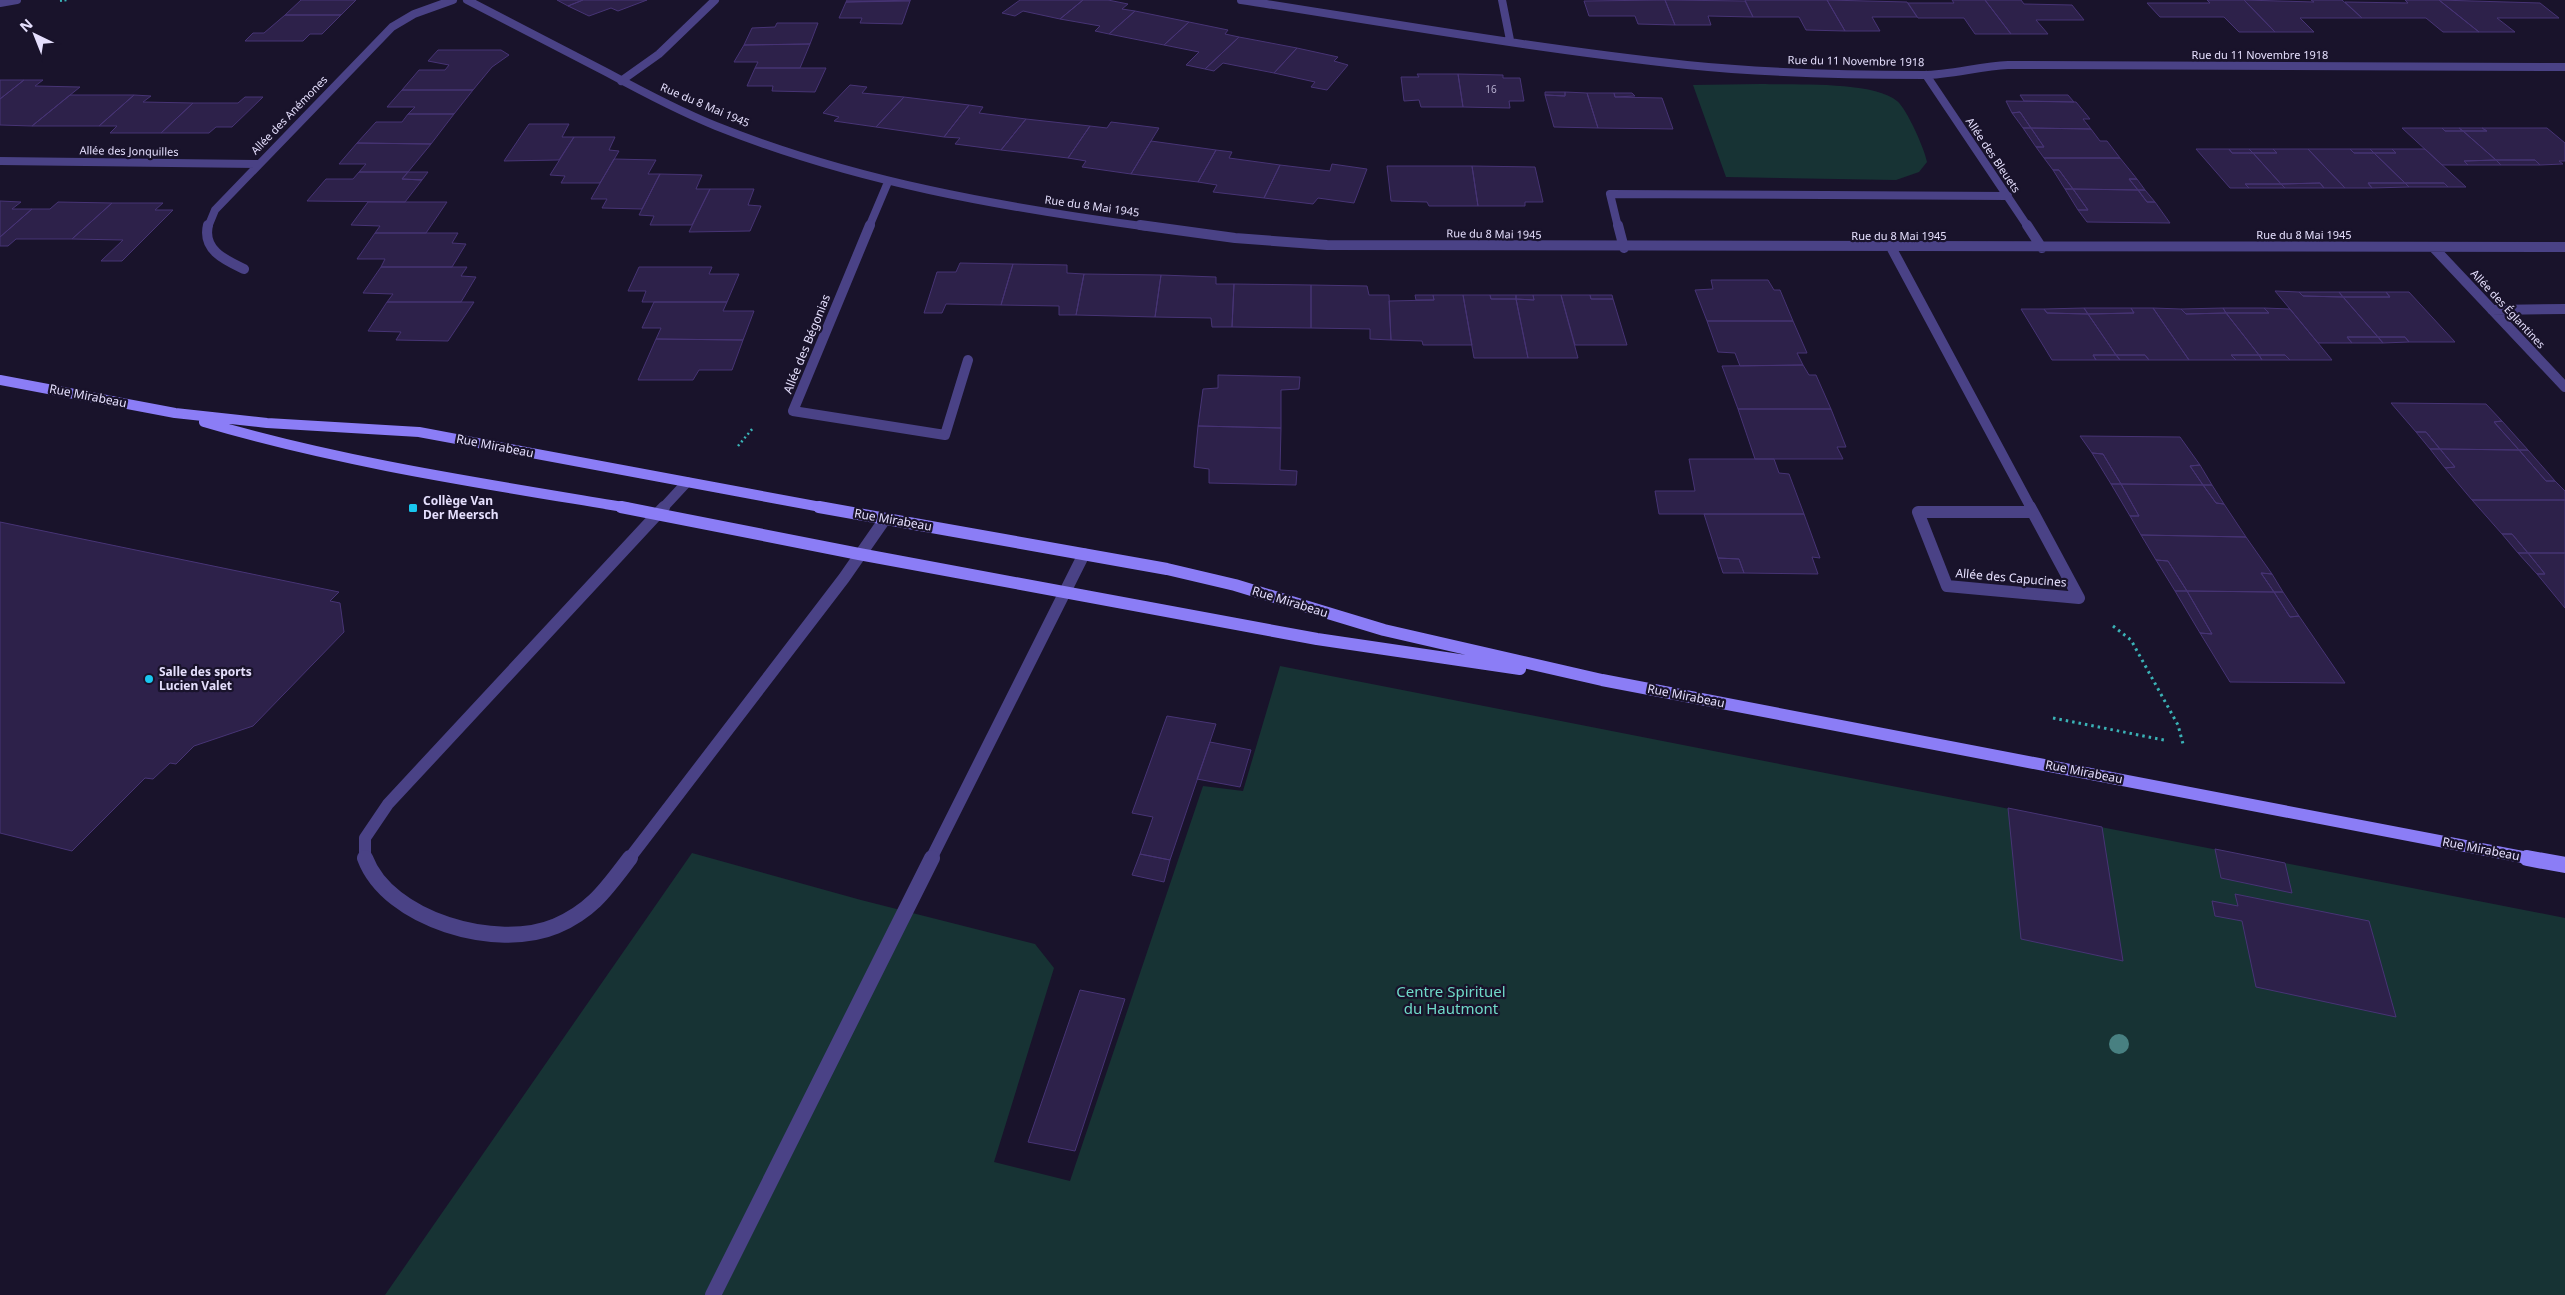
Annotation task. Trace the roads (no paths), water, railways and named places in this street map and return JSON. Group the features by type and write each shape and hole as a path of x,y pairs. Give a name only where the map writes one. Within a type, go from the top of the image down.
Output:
{"main road":[{"name":"Rue Mirabeau","path":"0,380 175,413 296,446 450,478 657,512 860,554 1389,651 1602,680"},
{"name":"Rue Mirabeau","path":"175,413 302,426 419,432 1084,554 1200,576 1384,630 1602,680 2565,865"}],"street":[{"path":"0,3 17,0"},
{"name":"Allée des Anémones","path":"244,269 223,259 209,247 205,235 208,222 215,210 392,27 414,14 452,0"},
{"name":"Rue du 8 Mai 1945","path":"467,0 621,81 716,126 790,153 888,182 1061,215 1236,238 1327,245 1624,248 2565,247"},
{"path":"621,81 659,54 715,0"},
{"name":"Rue du 11 Novembre 1918","path":"1241,0 1646,61 1788,71 1926,75 1981,66 2565,68"},
{"path":"1502,0 1510,40"},
{"name":"Allée des Bleuets","path":"1926,75 2042,248"},
{"name":"Allée des Jonquilles","path":"0,161 258,164"},
{"name":"Allée des Bégonias","path":"888,182 793,411 945,435 968,360"},
{"path":"1624,248 1610,194 2008,196"},
{"name":"Allée des Églantines","path":"2433,247 2565,387"},
{"name":"Allée des Capucines","path":"1892,249 2078,598 1947,586 1918,512 2032,512"},
{"path":"2492,310 2565,309"},
{"path":"687,482 657,512 388,804 364,841 366,864 379,887 405,904 446,924 527,933 562,925 597,901 885,519"},
{"path":"713,1295 1084,554"}],"place":[{"name":"Collège Van Der Meersch","path":"413,508"},
{"name":"Salle des sports Lucien Valet","path":"149,679"}],"park label":[{"name":"Centre Spirituel du Hautmont","path":"1451,1000"}]}
